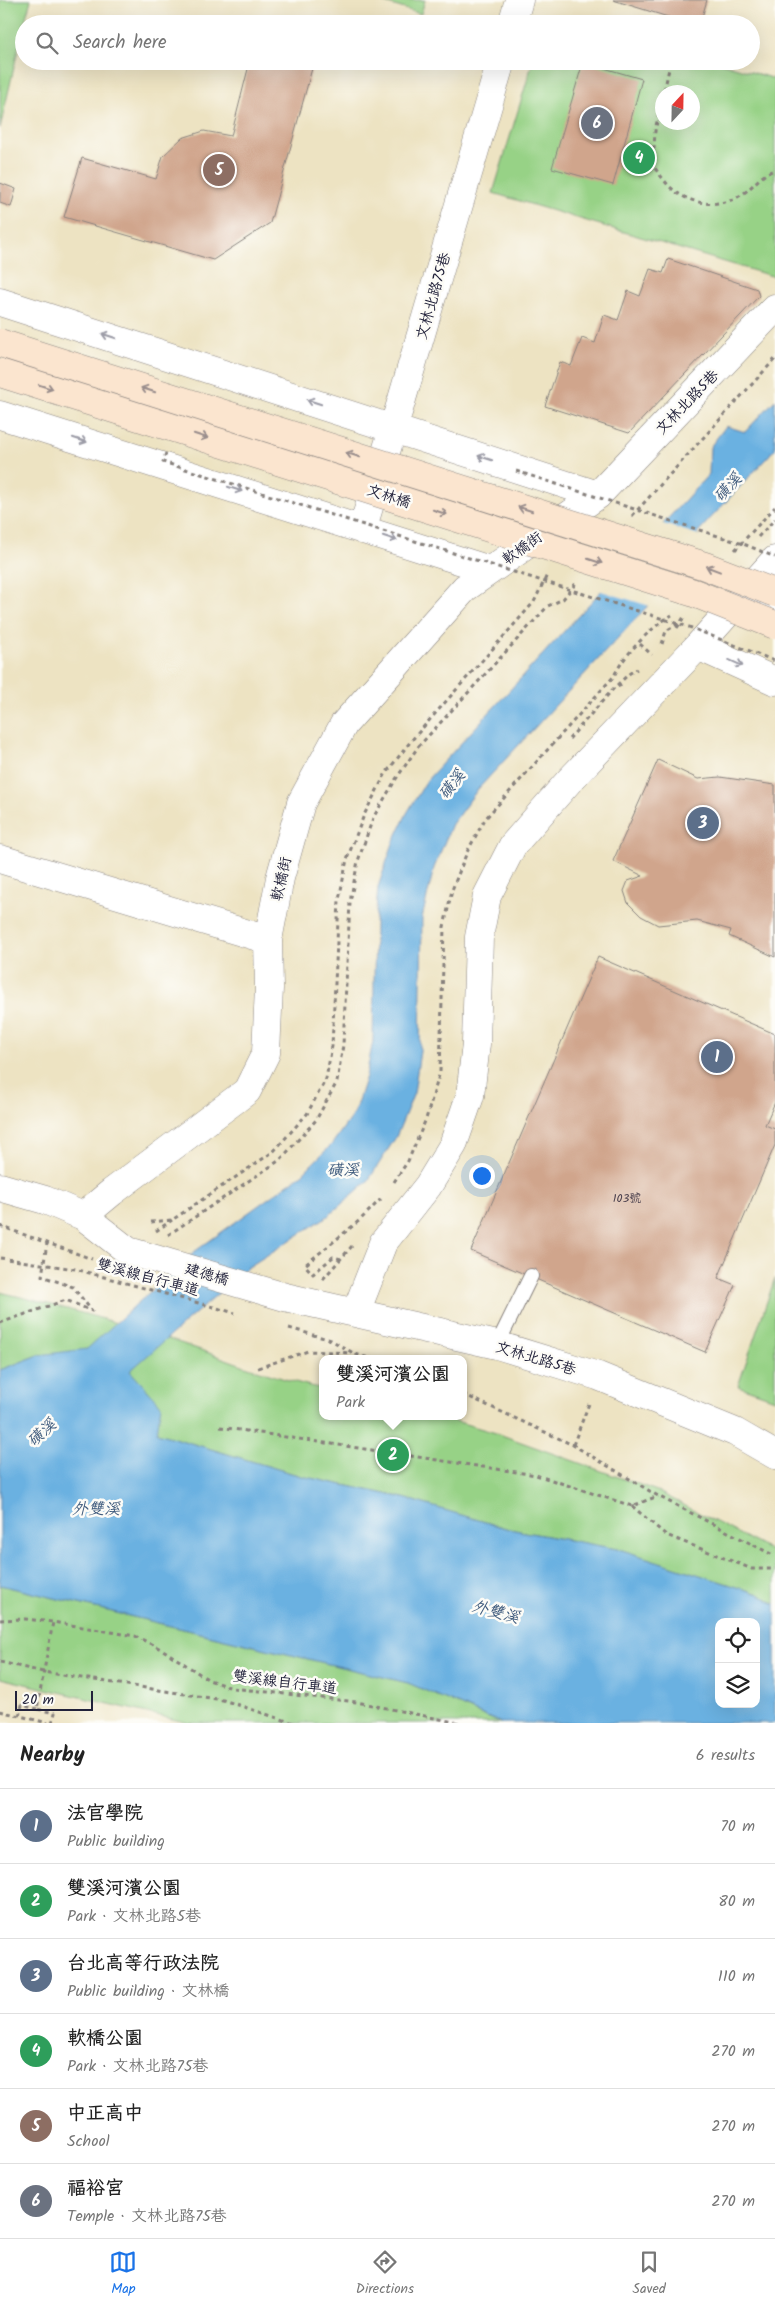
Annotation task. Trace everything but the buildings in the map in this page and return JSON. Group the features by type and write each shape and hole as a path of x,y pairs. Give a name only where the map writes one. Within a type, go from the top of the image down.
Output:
{"street":[{"path":"515,15 519,0"},
{"name":"文林北路75巷","path":"362,530 499,70"},
{"path":"0,302 394,428 598,496"},
{"name":"文林北路5巷","path":"598,496 775,308"},
{"name":"文林橋","path":"0,343 705,566 775,593"},
{"name":"文林橋","path":"0,373 694,593 775,625"},
{"path":"0,415 490,570"},
{"name":"軟橋街","path":"83,1216 112,1192 247,1091 266,1053 269,988 268,940 280,878 301,803 344,724 465,588 598,496"},
{"path":"356,1312 383,1243 428,1186 453,1145 470,1096 476,1044 478,937 487,896 513,845 569,780 698,646 775,558"},
{"path":"698,646 775,681"},
{"path":"0,858 268,940"},
{"path":"0,1187 46,1200 83,1216"},
{"name":"建德橋","path":"83,1216 128,1251 286,1297"},
{"name":"文林北路5巷","path":"286,1297 497,1345 598,1376 735,1432 775,1455"}],"lane":[{"path":"743,596 775,609"},
{"path":"497,1345 531,1276"}],"path":[{"path":"666,85 669,70"},
{"path":"655,130 653,166 671,188 694,201 718,204 742,195 765,173 775,170"},
{"path":"626,522 775,359"},
{"path":"169,443 163,462 689,627 775,661"},
{"path":"516,471 746,545 775,558"},
{"path":"621,512 634,499"},
{"path":"152,1234 273,1152 308,1114 326,1079 332,1046 339,900 348,859 364,815 386,773 411,741 534,602 545,577 550,571"},
{"path":"175,1230 280,1160 316,1120 337,1082 343,1045 350,902 358,861 373,818 418,747 548,606 563,598 581,578"},
{"path":"660,648 666,631 679,623"},
{"path":"640,644 653,656"},
{"path":"615,688 630,673"},
{"path":"152,1222 172,1220"},
{"path":"0,1226 96,1260"},
{"path":"0,1323 66,1300 92,1311 73,1287 42,1276 47,1243"},
{"path":"324,1249 305,1265 313,1274 334,1257 341,1259"},
{"name":"雙溪線自行車道","path":"0,1258 75,1269 236,1313"},
{"path":"284,1326 331,1340 355,1354"},
{"path":"258,1368 308,1351 358,1355"},
{"path":"467,1396 573,1445 658,1496 775,1556"},
{"path":"573,1445 587,1410"},
{"path":"220,1427 536,1475 632,1506 666,1536 752,1569 775,1569"},
{"path":"632,1506 658,1496"},
{"name":"雙溪線自行車道","path":"0,1620 25,1619 53,1622 135,1636 164,1650 208,1680 232,1688 357,1702 459,1723"},
{"path":"36,1709 53,1622"},
{"path":"0,1662 43,1672 222,1700 293,1723"},
{"path":"19,1716 22,1706 55,1713 52,1723"},
{"path":"0,1711 48,1723"}],"green space":[{"path":"0,0 31,0 27,15 15,15 15,63 0,128"},
{"path":"375,0 425,0 421,14"},
{"path":"530,70 744,70 775,79 775,277 493,193"},
{"path":"775,1278 775,1399 738,1386"},
{"path":"0,1292 122,1325 282,1378 319,1388 319,1420 452,1420 496,1433 657,1491 775,1553 775,1604 759,1594 622,1550 509,1529 400,1497 301,1476 157,1433 39,1355 0,1370"},
{"path":"0,1585 408,1683 501,1723 189,1723 0,1678"}],"water":[{"name":"外雙溪","path":"775,400 775,449 697,533 706,543 478,789 452,824 434,868 422,918 420,1051 414,1093 396,1137 368,1181 328,1216 247,1268 130,1371 161,1405 157,1433 301,1476 400,1497 509,1529 622,1550 759,1594 775,1604 775,1723 501,1723 408,1683 0,1585 0,1370 39,1355 87,1349 194,1252 302,1174 332,1144 354,1113 366,1076 373,1041 375,923 378,887 393,843 407,813 427,780 709,474 710,447 726,426 745,432"}],"pier":[{"path":"660,523 702,536 708,544 650,606 598,590"}],"place":[{"name":"福裕宮","path":"597,123"},
{"name":"軟橋公園","path":"639,158"},
{"name":"中正高中","path":"219,170"},
{"name":"台北高等行政法院","path":"703,823"},
{"name":"法官學院","path":"717,1057"},
{"name":"雙溪河濱公園","path":"393,1455"}],"water label":[{"name":"磺溪","path":"727,487"},
{"name":"磺溪","path":"451,784"},
{"name":"磺溪","path":"343,1169"},
{"name":"磺溪","path":"41,1432"}]}
